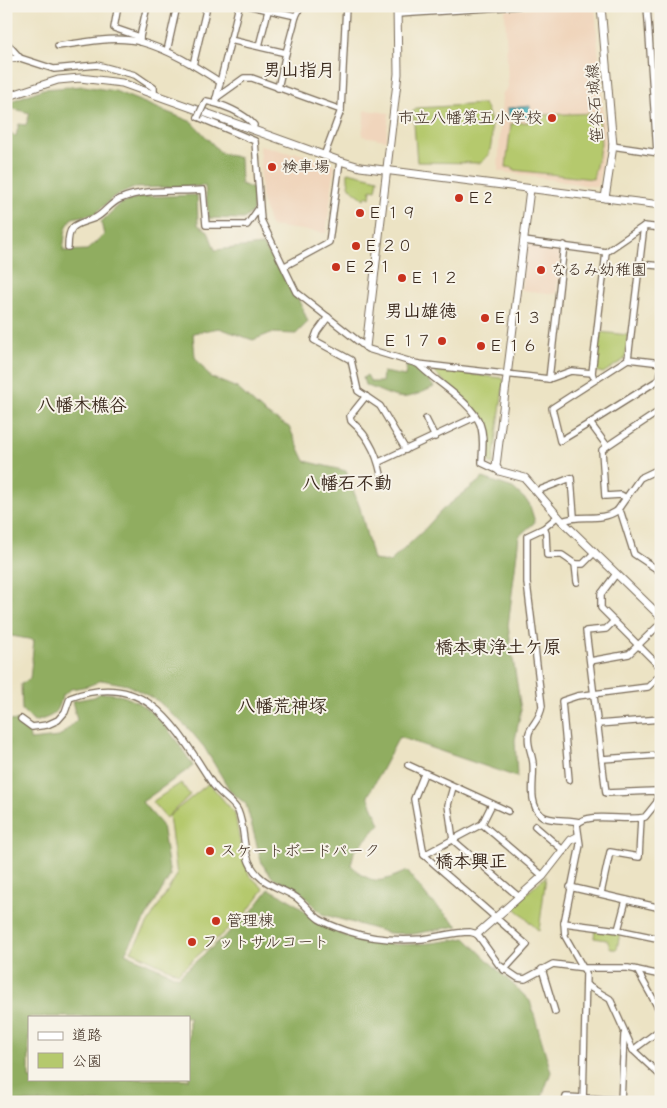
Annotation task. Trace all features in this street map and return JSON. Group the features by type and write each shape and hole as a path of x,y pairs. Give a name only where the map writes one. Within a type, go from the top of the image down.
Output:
{"street":[{"path":"118,6 114,28 167,51 220,82"},
{"path":"140,39 147,6"},
{"path":"167,51 178,6"},
{"path":"193,65 207,6"},
{"path":"216,100 238,6"},
{"path":"251,6 269,8 296,16"},
{"path":"278,88 296,16 301,6"},
{"path":"324,156 341,110 346,6"},
{"path":"366,347 398,74 398,10 518,6"},
{"name":"笹谷石城線","path":"601,6 612,146 605,198"},
{"path":"612,146 659,153 647,6"},
{"path":"258,46 269,8"},
{"path":"58,46 140,39"},
{"path":"230,40 286,53"},
{"path":"6,42 20,58"},
{"path":"6,59 20,58 54,68 97,65 135,75 154,88 154,94"},
{"path":"6,97 39,85 80,78 122,83 340,162 387,172 661,205"},
{"path":"341,110 252,78 244,78 216,100 206,101 198,117 255,141 261,220 296,292 368,349 418,364 550,379 571,371 592,373"},
{"path":"216,100 248,118 254,125 253,129"},
{"path":"285,266 328,242 340,162"},
{"path":"499,471 496,466 530,189"},
{"path":"68,247 71,229 74,224 96,218 117,200 137,192 203,190 206,225 248,225 259,208"},
{"path":"524,241 606,252 644,226 661,228"},
{"path":"628,359 644,226"},
{"path":"550,379 564,245"},
{"path":"596,380 592,373 606,252"},
{"path":"640,264 661,266"},
{"path":"328,317 317,332 314,340 350,360 358,391 380,406 406,450"},
{"path":"661,363 628,359 552,408 560,441 660,379 661,370"},
{"path":"418,364 462,401 480,423 483,440 482,463 499,471 525,478 560,518 661,618"},
{"path":"366,396 350,416 351,421 364,432 379,462 383,484"},
{"path":"626,498 621,495 605,496 602,450 661,410"},
{"path":"379,462 475,417"},
{"path":"426,419 435,437"},
{"path":"590,423 607,446"},
{"path":"642,818 593,818 579,822 549,818 541,815 534,804 532,786 534,767 528,735 540,717 542,706 527,583 526,550 527,536 560,518 607,516 617,511 640,478 661,468"},
{"path":"538,491 571,478 574,516"},
{"path":"617,511 621,513 634,554 661,572"},
{"path":"544,528 548,555 562,556 575,564 583,564 594,552"},
{"path":"575,564 577,582"},
{"path":"616,574 604,588 600,600 602,608 661,668"},
{"path":"601,893 610,852 639,857 642,818 657,802 659,795 655,791 606,793 586,631 606,629 614,621"},
{"path":"590,661 629,654 661,623"},
{"path":"569,780 562,701 648,687 661,674"},
{"path":"21,719 32,727 48,725 62,717 70,698 100,690 117,689 136,696 164,716 190,747 218,793 236,808 248,860 258,875 266,883 296,897 320,919 368,938 422,939 470,932 476,934 504,970 518,978 525,979 553,964 585,968 637,970 661,975"},
{"path":"598,724 661,720"},
{"path":"602,759 661,755"},
{"path":"408,765 508,811"},
{"path":"424,774 414,798 424,855 528,945 504,970"},
{"path":"453,786 448,804 453,840 519,897"},
{"path":"424,855 482,824 492,804"},
{"path":"579,822 577,837 580,845 564,923 565,936 585,968 583,1100"},
{"path":"482,824 543,876"},
{"path":"535,826 564,851"},
{"path":"476,934 543,876 577,837"},
{"path":"570,887 661,908"},
{"path":"618,930 626,900"},
{"path":"564,923 618,930 661,939"},
{"path":"542,969 555,1012"},
{"path":"637,970 661,1013"},
{"path":"586,985 610,999 624,1034 633,1050 661,1076"},
{"path":"633,1050 661,1029"},
{"path":"565,1102 566,1097 583,1100 622,1101 624,1034"}],"shaded area":[{"name":"市立八幡第五小学校","path":"561,6 595,6 605,142 598,187 498,171 502,94 508,87 505,10"},
{"path":"365,110 389,113 386,140 362,136"},
{"path":"260,145 293,154 294,152 335,165 326,233 270,226 261,196"},
{"name":"なるみ幼稚園","path":"529,243 559,247 562,250 556,294 521,290 526,246"}],"green space":[{"path":"84,86 115,91 192,122 221,153 240,158 241,184 254,189 253,211 244,219 209,218 205,186 134,188 113,197 95,214 72,218 66,228 63,251 87,250 104,235 101,222 120,204 139,197 197,195 198,225 208,231 215,250 262,245 288,281 308,322 296,334 271,333 253,340 219,328 193,333 195,357 210,377 237,388 265,413 289,427 305,461 346,471 360,508 373,560 390,562 442,510 483,478 513,488 529,503 535,522 519,536 508,626 521,710 515,740 517,777 399,737 368,796 380,824 354,852 351,865 365,877 378,880 384,880 407,871 428,898 458,926 413,934 389,933 322,914 297,888 273,878 262,864 246,804 231,792 204,747 188,728 158,701 128,685 102,680 88,686 71,689 62,696 58,708 53,714 34,722 22,710 21,684 30,679 34,640 6,635 6,133 16,136 19,124 26,125 30,113 6,107 6,103 43,89"},
{"path":"484,104 490,118 492,135 489,152 485,159 480,163 417,162 413,111 417,108"},
{"path":"599,113 601,144 593,179 514,170 514,168 506,167 511,124 535,121 536,115"},
{"path":"348,172 378,179 376,190 371,189 370,198 367,196 364,199 353,191 348,182"},
{"path":"599,332 628,335 625,359 603,373 596,371 595,368"},
{"path":"407,363 416,366 434,387 413,396 399,397 365,385 363,378 367,375 371,382 382,382 383,372 405,376"},
{"path":"434,370 502,378 504,380 493,465 486,460 484,425 471,406"},
{"path":"101,693 117,694 131,699 156,716 176,740 193,766 142,802 162,825 170,876 125,953 178,977 250,914 269,889 293,902 316,921 333,931 351,938 369,942 407,944 465,938 530,1001 551,1072 540,1102 6,1102 6,720 19,721 24,727 29,729 30,740 59,737 77,720 72,701 94,697"},
{"path":"181,783 190,795 166,818 152,802"},
{"path":"209,783 235,814 241,848 249,875 264,889 247,912 178,973 131,951 177,875 169,816"},
{"path":"546,876 539,931 513,906"},
{"path":"595,929 620,933 617,949 611,949 607,940 594,938"}],"water":[{"path":"530,106 530,118 509,119 508,108"}],"place":[{"name":"市立八幡第五小学校","path":"552,118"},
{"name":"検車場","path":"272,167"},
{"name":"E 2","path":"459,198"},
{"name":"E １９","path":"360,213"},
{"name":"E ２０","path":"356,246"},
{"name":"E ２１","path":"336,267"},
{"name":"なるみ幼稚園","path":"541,270"},
{"name":"E １２","path":"402,278"},
{"name":"E １３","path":"485,318"},
{"name":"E １７","path":"442,341"},
{"name":"E １６","path":"481,346"},
{"name":"スケートボードパーク","path":"210,851"},
{"name":"管理棟","path":"216,921"},
{"name":"フットサルコート","path":"192,942"}],"district":[{"name":"男山指月","path":"299,70"},
{"name":"男山雄徳","path":"421,311"},
{"name":"八幡木樵谷","path":"82,405"},
{"name":"八幡石不動","path":"347,483"},
{"name":"橋本東浄土ケ原","path":"498,647"},
{"name":"八幡荒神塚","path":"282,706"},
{"name":"橋本興正","path":"471,861"}]}
